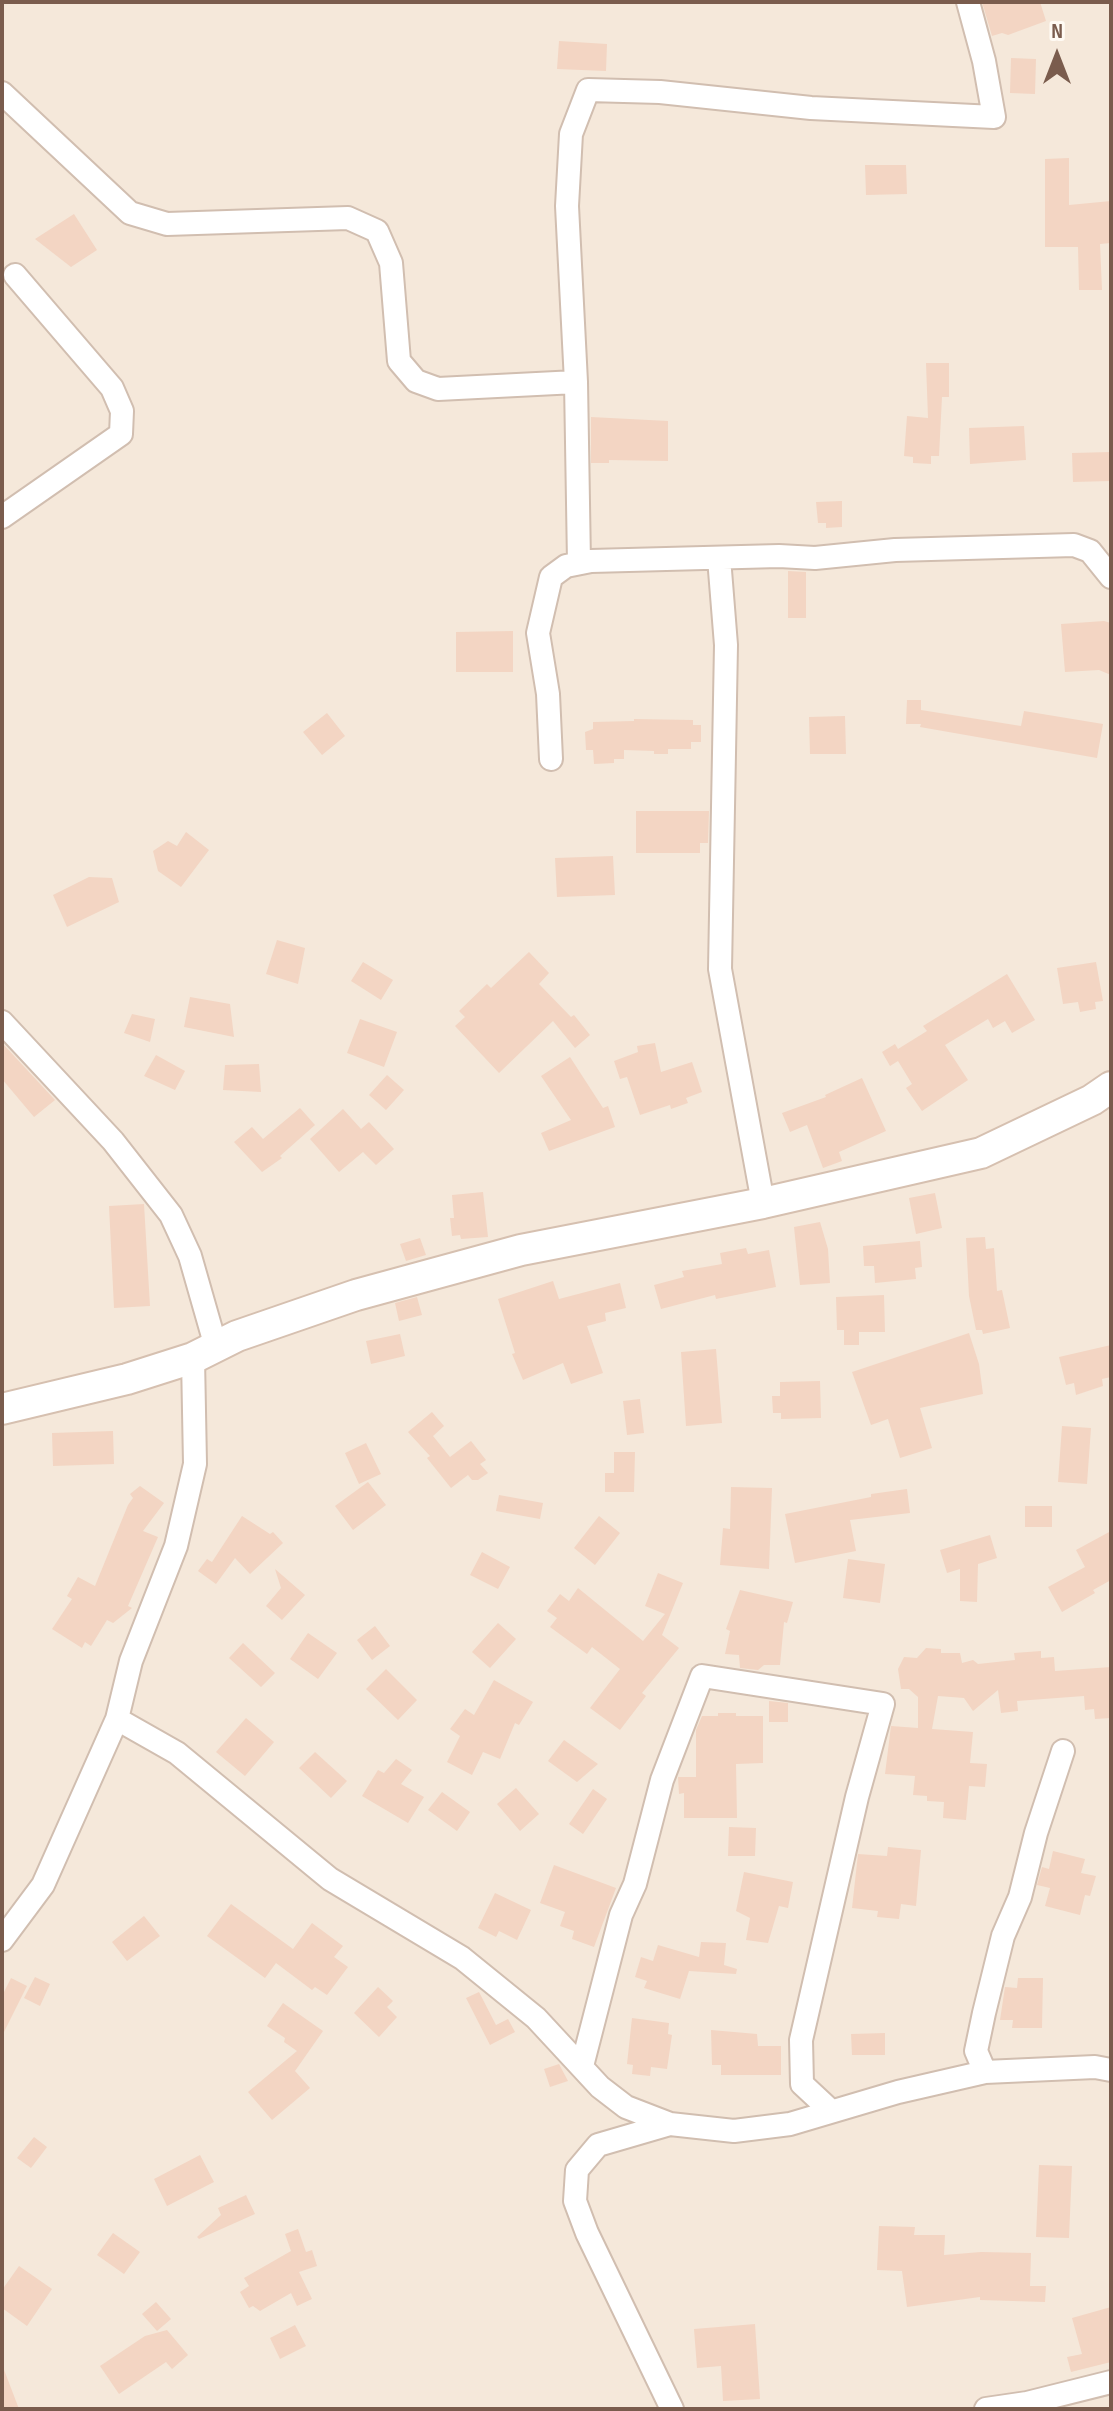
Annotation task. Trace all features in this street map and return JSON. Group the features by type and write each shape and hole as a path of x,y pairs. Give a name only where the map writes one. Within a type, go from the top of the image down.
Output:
{"street":[{"path":"579,563 576,382 567,206 571,134 588,90 660,92 811,108 994,117 984,61 968,2"},
{"path":"2,93 130,213 167,224 348,218 377,231 391,263 399,361 416,381 438,389 576,382"},
{"path":"2,517 121,434 122,411 112,388 15,275"},
{"path":"551,759 548,694 538,633 551,577 566,566 579,563 815,558 895,550 1074,545 1090,551 1111,577"},
{"path":"719,558 726,645 720,969 763,1203"},
{"path":"2,1022 113,1141 171,1215 190,1256 205,1353 195,1464 176,1546 131,1661 117,1719 43,1885 2,1940"},
{"path":"2,1409 127,1379 205,1353 237,1336 356,1295 521,1250 763,1203 981,1153 1092,1100 1111,1087"},
{"path":"582,2066 621,1915 635,1884 662,1780 702,1676 883,1704 857,1797 801,2040 802,2084 831,2111"},
{"path":"117,1719 177,1753 330,1879 462,1958 536,2018 600,2087 626,2107 670,2124 734,2131 790,2124 985,2072 1095,2067 1111,2070"},
{"path":"985,2072 976,2051 984,2013 1003,1936 1020,1897 1036,1833 1063,1751"},
{"path":"670,2124 598,2145 577,2170 575,2201 587,2233 672,2409"},
{"path":"986,2409 1027,2403 1111,2382"}],"shaded area":[{"path":"2,2 1111,2 1111,2409 2,2409"}],"building":[{"path":"982,2 1040,2 1046,21 1008,35 992,36"},
{"path":"559,41 607,44 606,71 557,69"},
{"path":"1011,58 1036,59 1035,94 1010,93"},
{"path":"1069,158 1069,205 1111,201 1111,243 1100,244 1102,290 1079,290 1078,247 1045,247 1045,159"},
{"path":"865,165 906,165 907,194 866,195"},
{"path":"74,214 97,250 71,267 35,239"},
{"path":"926,363 949,363 949,397 942,397 939,456 931,456 931,464 913,463 913,457 904,456 907,416 928,418"},
{"path":"591,417 668,421 668,461 609,460 609,463 591,463"},
{"path":"1024,426 1026,460 970,464 969,428"},
{"path":"1111,452 1111,481 1073,482 1072,453"},
{"path":"842,501 842,527 826,528 826,523 818,523 816,502"},
{"path":"788,571 806,572 806,618 788,618"},
{"path":"1111,623 1111,675 1099,670 1065,672 1061,624"},
{"path":"513,631 513,672 456,672 456,632"},
{"path":"907,700 921,700 921,710 1021,726 1024,711 1103,724 1097,758 920,727 921,724 906,724"},
{"path":"327,713 345,736 322,755 303,732"},
{"path":"845,716 846,754 810,754 809,717"},
{"path":"693,720 693,725 701,725 701,742 691,742 691,749 668,749 668,754 624,750 624,759 594,764 593,750 586,750 585,732 593,729 593,722"},
{"path":"636,811 709,811 708,843 700,843 700,853 636,853"},
{"path":"186,832 209,850 181,887 158,871 153,851 168,841 177,846"},
{"path":"613,856 615,895 557,897 555,858"},
{"path":"89,877 112,878 119,902 67,927 53,895"},
{"path":"277,940 305,948 298,984 266,974"},
{"path":"529,952 549,973 539,984 571,1017 574,1015 590,1035 575,1048 553,1021 499,1073 455,1026 465,1017 459,1011 487,984 491,988"},
{"path":"363,962 393,980 381,1000 351,981"},
{"path":"1096,962 1103,1001 1095,1002 1096,1009 1080,1012 1078,1002 1063,1004 1057,968"},
{"path":"1007,974 1035,1020 1012,1033 1005,1021 993,1028 988,1019 945,1045 968,1080 922,1111 906,1088 912,1084 898,1061 890,1066 882,1052 895,1044 898,1049 927,1031 923,1026"},
{"path":"190,997 230,1004 234,1037 184,1027"},
{"path":"132,1014 155,1019 150,1042 124,1033"},
{"path":"360,1019 397,1032 384,1067 347,1053"},
{"path":"2,1043 55,1100 34,1117 2,1079"},
{"path":"655,1043 661,1072 692,1062 702,1092 686,1098 688,1103 671,1109 670,1105 640,1115 627,1077 620,1079 614,1061 638,1052 637,1046"},
{"path":"156,1055 185,1071 175,1090 144,1076"},
{"path":"570,1057 603,1108 608,1106 615,1127 549,1151 541,1133 571,1120 541,1076"},
{"path":"259,1064 261,1092 223,1090 225,1065"},
{"path":"387,1075 404,1090 386,1110 369,1095"},
{"path":"862,1078 886,1131 839,1152 842,1161 823,1168 807,1125 790,1132 782,1113 826,1097"},
{"path":"300,1108 315,1125 280,1156 282,1158 262,1172 234,1142 252,1127 263,1139"},
{"path":"343,1109 361,1129 369,1122 394,1149 376,1165 363,1152 339,1172 310,1139"},
{"path":"483,1192 488,1237 461,1239 460,1235 452,1236 452,1195"},
{"path":"935,1193 942,1228 916,1234 909,1198"},
{"path":"144,1204 150,1306 114,1308 109,1206"},
{"path":"820,1222 828,1249 830,1283 800,1285 794,1227"},
{"path":"985,1237 986,1249 994,1248 997,1291 1002,1290 1010,1328 983,1334 982,1330 976,1330 969,1296 966,1238"},
{"path":"420,1238 426,1255 406,1261 400,1244"},
{"path":"920,1241 922,1267 915,1268 916,1279 875,1283 874,1266 864,1266 863,1246"},
{"path":"746,1248 748,1254 769,1250 776,1287 716,1299 715,1295 661,1309 654,1285 684,1277 682,1271 722,1264 720,1253"},
{"path":"553,1281 559,1299 620,1283 626,1308 605,1313 606,1321 587,1326 603,1373 571,1384 563,1363 523,1380 512,1354 515,1353 498,1299"},
{"path":"884,1295 885,1332 859,1332 859,1345 844,1345 844,1330 837,1330 836,1297"},
{"path":"417,1297 422,1315 399,1321 395,1303"},
{"path":"969,1333 979,1364 983,1394 920,1408 932,1448 900,1458 888,1419 871,1425 852,1372"},
{"path":"400,1334 405,1356 371,1364 366,1341"},
{"path":"1111,1345 1111,1377 1102,1379 1103,1386 1076,1395 1074,1383 1066,1385 1059,1357"},
{"path":"716,1349 722,1423 686,1426 681,1352"},
{"path":"820,1381 821,1418 781,1419 781,1413 773,1413 772,1396 780,1396 780,1382"},
{"path":"640,1399 644,1433 627,1435 623,1401"},
{"path":"432,1412 444,1426 433,1436 450,1457 471,1441 486,1460 480,1464 488,1473 478,1480 472,1480 468,1475 451,1488 427,1458 430,1456 408,1432"},
{"path":"1062,1426 1091,1428 1087,1484 1058,1482"},
{"path":"113,1431 114,1464 53,1466 52,1433"},
{"path":"366,1443 381,1474 359,1484 345,1453"},
{"path":"614,1452 635,1452 634,1492 605,1492 605,1473 614,1473"},
{"path":"368,1482 386,1505 353,1530 335,1506"},
{"path":"140,1486 164,1503 143,1531 158,1537 128,1606 132,1608 113,1623 107,1620 91,1646 85,1642 82,1648 52,1629 72,1599 67,1596 78,1577 95,1586 133,1498 130,1494"},
{"path":"731,1487 772,1488 769,1569 720,1565 723,1528 730,1529"},
{"path":"907,1489 910,1513 850,1520 856,1551 795,1563 785,1514"},
{"path":"499,1495 543,1503 540,1519 496,1511"},
{"path":"1025,1506 1052,1506 1052,1527 1025,1527"},
{"path":"242,1516 270,1534 273,1532 283,1543 250,1574 235,1558 216,1584 198,1571 207,1559 212,1562"},
{"path":"599,1516 620,1533 595,1565 574,1548"},
{"path":"1111,1531 1111,1580 1062,1612 1048,1587 1085,1567 1076,1550"},
{"path":"990,1535 997,1558 978,1564 977,1602 960,1601 960,1569 947,1573 940,1550"},
{"path":"482,1552 510,1567 498,1589 470,1575"},
{"path":"848,1559 885,1564 880,1603 843,1598"},
{"path":"275,1569 305,1595 282,1620 266,1606 281,1588"},
{"path":"658,1573 683,1583 662,1635 679,1648 642,1693 646,1696 620,1730 590,1708 620,1669 592,1647 587,1654 550,1627 557,1618 547,1611 560,1594 569,1601 578,1588 643,1641 665,1614 645,1606"},
{"path":"740,1590 793,1602 787,1623 784,1622 780,1665 764,1665 758,1670 740,1668 739,1655 725,1654 730,1631 726,1629"},
{"path":"498,1623 516,1639 490,1668 472,1652"},
{"path":"375,1626 390,1646 372,1660 357,1640"},
{"path":"308,1633 337,1653 318,1679 290,1659"},
{"path":"243,1643 275,1673 261,1687 229,1658"},
{"path":"926,1648 941,1649 941,1653 960,1653 962,1663 1015,1660 1014,1653 1041,1651 1041,1658 1054,1657 1055,1671 1111,1667 1111,1718 1095,1719 1094,1709 1085,1710 1084,1696 1017,1701 1018,1711 1001,1713 998,1690 973,1711 964,1698 938,1696 932,1729 973,1732 970,1763 987,1764 985,1787 969,1786 966,1820 943,1818 944,1802 927,1801 927,1796 913,1795 915,1776 885,1774 891,1726 918,1728 918,1697 909,1689 901,1689 898,1669 904,1657 917,1658"},
{"path":"386,1669 417,1700 398,1720 366,1689"},
{"path":"494,1680 533,1702 519,1725 515,1723 500,1759 483,1752 472,1775 447,1762 460,1736 450,1729 465,1709 474,1715"},
{"path":"769,1701 788,1703 788,1722 769,1722"},
{"path":"718,1713 763,1716 763,1763 736,1764 737,1818 684,1818 684,1793 679,1794 678,1777 696,1777 696,1730 702,1716 718,1716"},
{"path":"246,1718 274,1742 245,1776 216,1752"},
{"path":"564,1740 598,1764 577,1782 548,1761"},
{"path":"315,1752 347,1781 331,1798 299,1768"},
{"path":"396,1759 412,1770 401,1784 424,1797 408,1823 362,1796 378,1770 384,1773"},
{"path":"516,1788 539,1814 520,1831 497,1804"},
{"path":"593,1789 607,1799 583,1834 569,1824"},
{"path":"442,1792 470,1812 457,1831 428,1810"},
{"path":"729,1827 756,1828 755,1856 728,1856"},
{"path":"888,1847 921,1850 916,1906 901,1904 899,1919 877,1917 878,1911 852,1908 858,1854 887,1856"},
{"path":"1053,1851 1085,1859 1081,1873 1096,1876 1090,1896 1085,1895 1080,1915 1045,1906 1050,1888 1037,1885 1042,1867 1049,1869"},
{"path":"554,1865 616,1888 594,1947 572,1939 574,1931 560,1926 565,1912 540,1903"},
{"path":"744,1872 793,1882 788,1908 779,1906 768,1943 746,1940 750,1918 736,1911"},
{"path":"495,1893 531,1910 517,1940 499,1931 496,1937 478,1928"},
{"path":"231,1904 293,1949 312,1923 343,1946 334,1957 348,1967 327,1995 315,1987 312,1990 276,1963 265,1978 207,1936"},
{"path":"144,1916 160,1936 127,1961 112,1942"},
{"path":"701,1942 726,1943 724,1965 737,1969 736,1974 689,1971 680,1999 644,1988 647,1981 635,1977 641,1957 653,1961 658,1945 699,1957"},
{"path":"35,1977 50,1984 40,2006 24,1998"},
{"path":"11,1978 27,1986 2,2036 2,1996"},
{"path":"1018,1978 1043,1978 1042,2028 1012,2028 1013,2020 1000,2020 1005,1987 1017,1988"},
{"path":"378,1987 393,2001 387,2007 397,2017 379,2037 354,2013"},
{"path":"479,1992 496,2025 508,2019 515,2032 490,2045 466,1998"},
{"path":"283,2003 323,2031 295,2071 310,2088 272,2120 248,2092 297,2051 267,2026"},
{"path":"632,2018 669,2023 668,2034 672,2035 667,2069 651,2067 650,2076 632,2074 633,2065 627,2064"},
{"path":"711,2030 757,2034 758,2046 781,2046 781,2075 721,2075 721,2065 712,2065"},
{"path":"885,2033 885,2055 852,2055 851,2034"},
{"path":"559,2064 568,2081 550,2087 544,2069"},
{"path":"34,2137 47,2147 31,2168 17,2158"},
{"path":"200,2155 214,2182 167,2206 154,2179"},
{"path":"1039,2165 1072,2166 1069,2238 1036,2237"},
{"path":"246,2195 255,2214 199,2239 197,2237 221,2215 218,2208"},
{"path":"879,2226 915,2227 914,2235 945,2235 944,2255 1031,2253 1030,2286 1046,2286 1045,2302 980,2300 980,2297 907,2307 902,2271 877,2270"},
{"path":"298,2229 306,2252 312,2250 317,2266 299,2272 312,2299 297,2306 291,2293 260,2311 253,2306 249,2308 240,2292 249,2286 244,2278 291,2251 285,2234"},
{"path":"113,2233 140,2252 124,2274 97,2255"},
{"path":"19,2266 52,2289 27,2326 2,2308 2,2290"},
{"path":"156,2302 171,2319 157,2331 142,2314"},
{"path":"1111,2307 1111,2362 1071,2372 1067,2357 1082,2354 1072,2318"},
{"path":"755,2324 760,2399 723,2401 721,2366 697,2368 694,2329"},
{"path":"295,2325 306,2346 280,2359 270,2338"},
{"path":"167,2330 188,2355 172,2369 166,2362 119,2394 100,2366 145,2336"},
{"path":"3,2367 19,2409 2,2409"}]}
